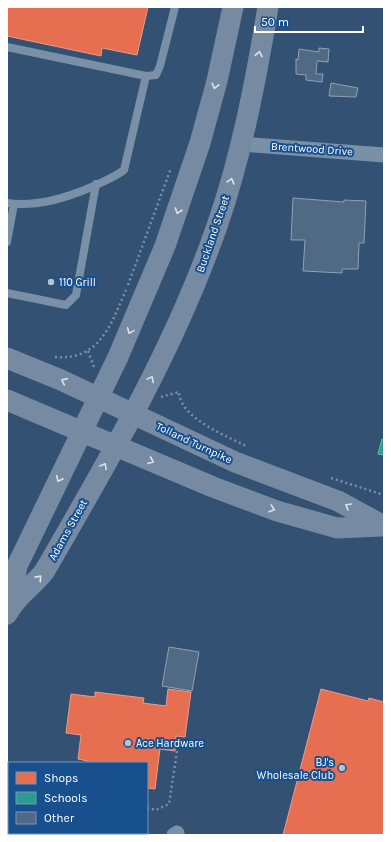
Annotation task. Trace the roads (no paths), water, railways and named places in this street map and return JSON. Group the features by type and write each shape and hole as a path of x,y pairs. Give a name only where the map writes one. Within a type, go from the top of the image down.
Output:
{"main road":[{"path":"83,432 150,285 187,186 210,110 233,7"},
{"name":"Buckland Street","path":"115,446 179,323 201,270 222,212 240,144 268,7"},
{"name":"Tolland Turnpike","path":"7,358 103,390 137,405 235,462 338,501 383,526"},
{"name":"Tolland Turnpike","path":"7,400 234,496 337,528 383,526"},
{"name":"Adams Street","path":"9,610 17,566 83,432"},
{"name":"Adams Street","path":"9,610 44,572 115,446"}],"street":[{"name":"Brentwood Drive","path":"240,144 384,155"}],"lane":[{"path":"7,47 146,76 156,75 174,7"},
{"path":"7,242 10,204 39,203 60,200 124,170 146,76"},
{"path":"7,293 66,306 76,295 96,184"}],"place":[{"name":"110 Grill","path":"51,282"},
{"name":"Ace Hardware","path":"128,743"},
{"name":"BJ's Wholesale Club","path":"342,768"}]}
